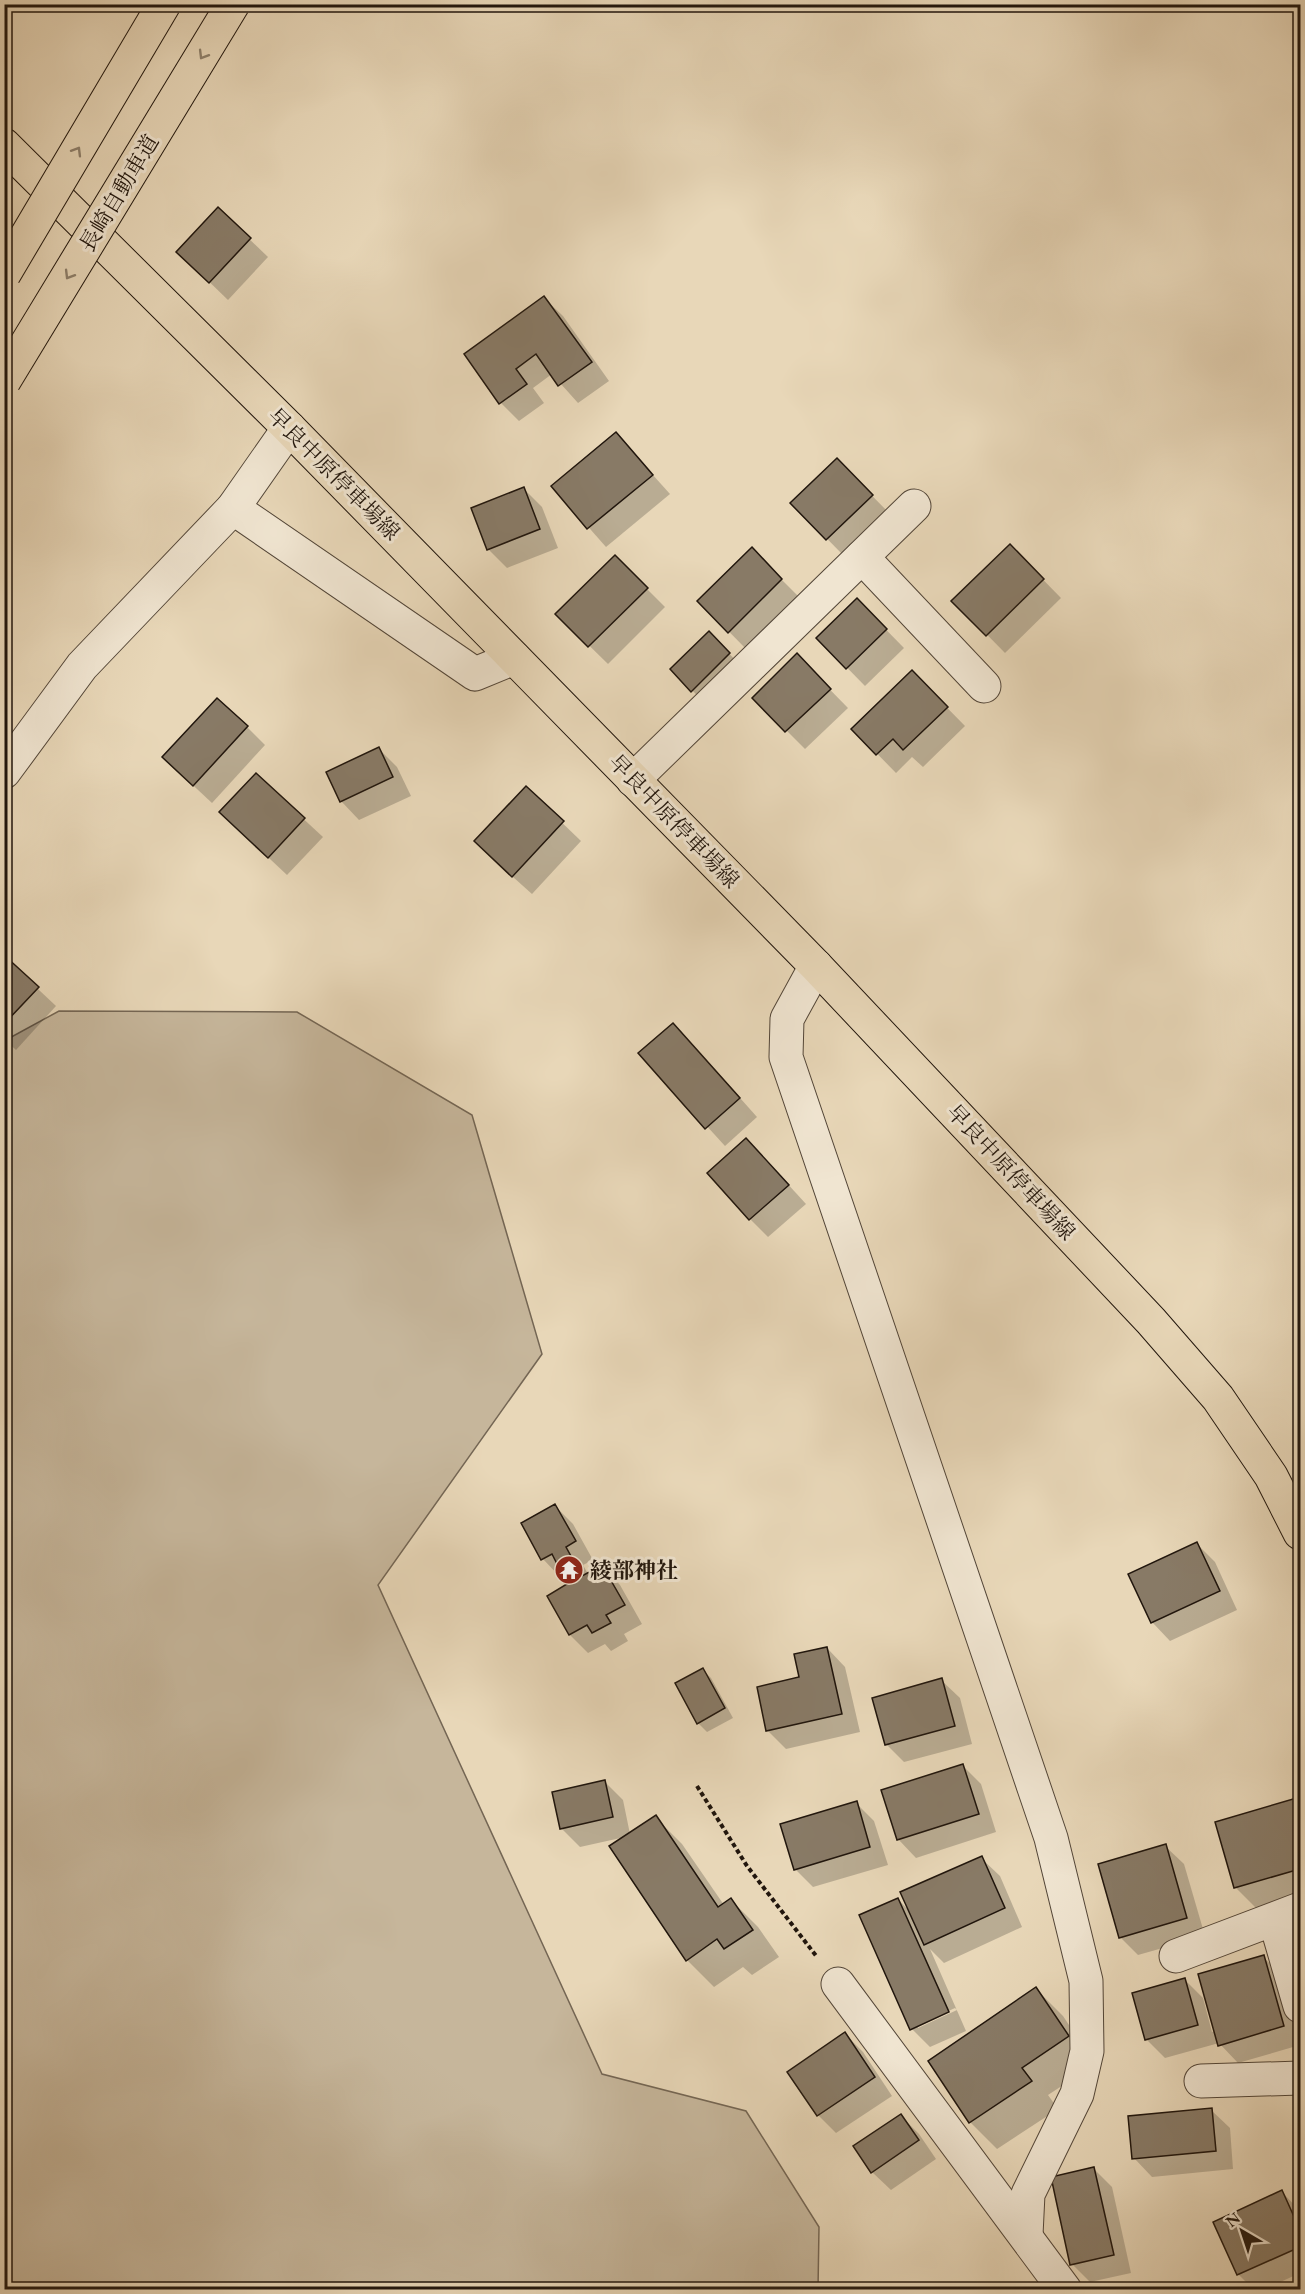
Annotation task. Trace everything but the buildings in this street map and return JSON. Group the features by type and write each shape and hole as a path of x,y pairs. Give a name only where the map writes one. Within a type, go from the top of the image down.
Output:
{"main road":[{"path":"4,274 164,4"},
{"name":"長崎自動車道","path":"4,381 233,4"},
{"name":"早良中原停車場線","path":"4,145 289,428 816,966 1151,1321 1210,1389 1271,1476 1300,1533"}],"street":[{"path":"4,772 82,666 233,508 289,428"},
{"path":"633,780 914,506"},
{"path":"233,508 475,674 514,658"},
{"path":"862,557 984,686"},
{"path":"816,966 787,1019 786,1057 1051,1838 1086,1981 1088,2051 1077,2094 1028,2194 1026,2235"},
{"path":"1176,1956 1288,1915 1300,2006"},
{"path":"837,1984 1065,2289"},
{"path":"1201,2081 1300,2078"}],"path":[{"path":"697,1786 747,1866 837,1984"}],"shaded area":[{"path":"59,1011 297,1012 472,1115 542,1354 378,1585 602,2074 746,2111 819,2227 818,2289 5,2289 4,1041"}],"place":[{"name":"綾部神社","path":"569,1570"}]}
